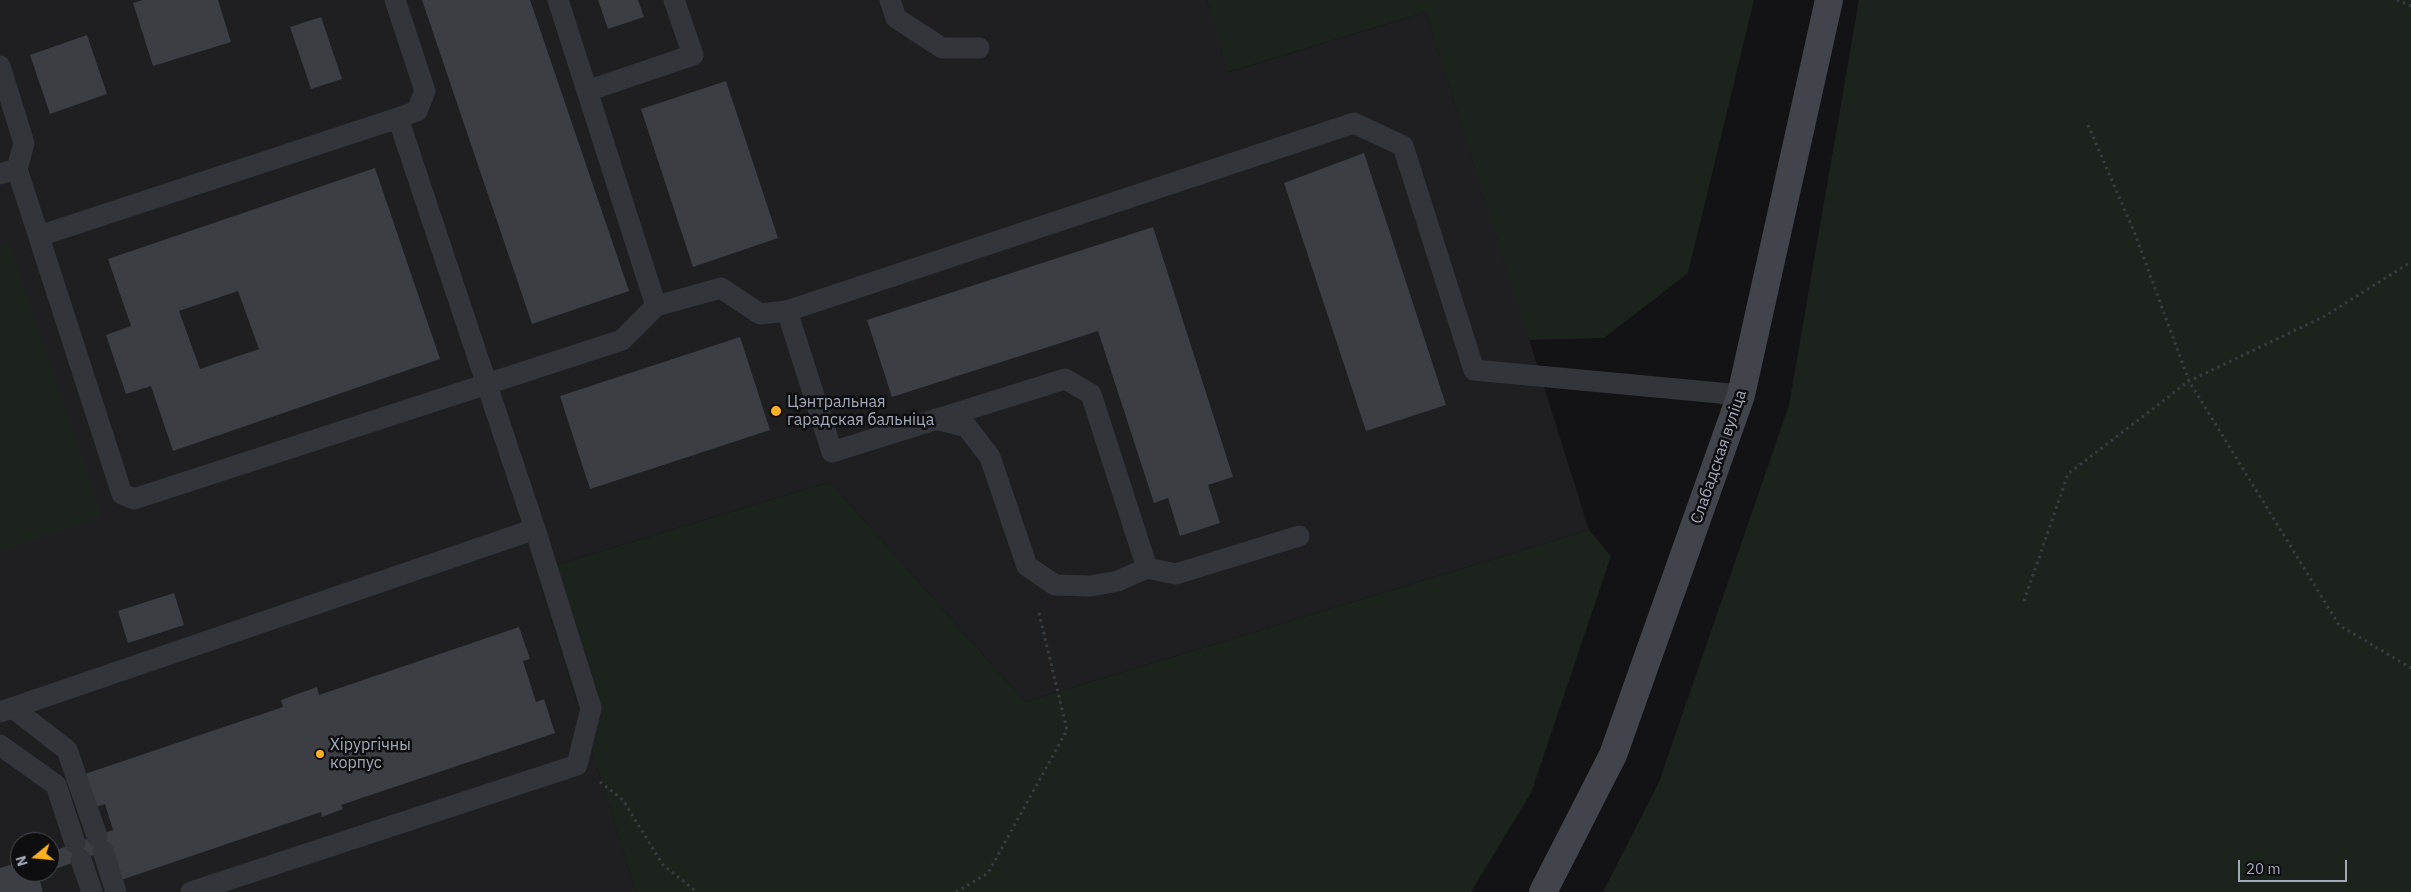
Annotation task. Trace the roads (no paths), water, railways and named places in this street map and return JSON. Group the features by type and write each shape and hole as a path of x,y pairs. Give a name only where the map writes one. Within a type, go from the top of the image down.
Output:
{"street":[{"name":"Слабадская вуліца","path":"1543,892 1613,755 1741,395 1829,0"}],"lane":[{"path":"39,236 417,111 426,91 395,0"},
{"path":"558,0 656,306"},
{"path":"587,91 692,55 674,0"},
{"path":"890,0 896,18 942,48 979,48"},
{"path":"0,66 24,143 8,172 39,236 122,494 134,499 622,340 656,306 721,288 760,314 787,311 1354,123 1403,146 1474,370 1741,395"},
{"path":"191,892 577,765 591,708 535,529 398,118"},
{"path":"787,311 832,452 1064,379 1091,394 1147,568"},
{"path":"936,419 967,428 990,457 1027,566 1055,585 1090,586 1118,581 1147,568 1176,574 1298,536"},
{"path":"6,710 535,529"},
{"path":"6,710 67,750 116,892"},
{"path":"0,745 56,785 92,892"}],"place":[{"name":"Цэнтральная гарадская бальніца","path":"776,411"},
{"name":"Хірургічны корпус","path":"320,754"}]}
